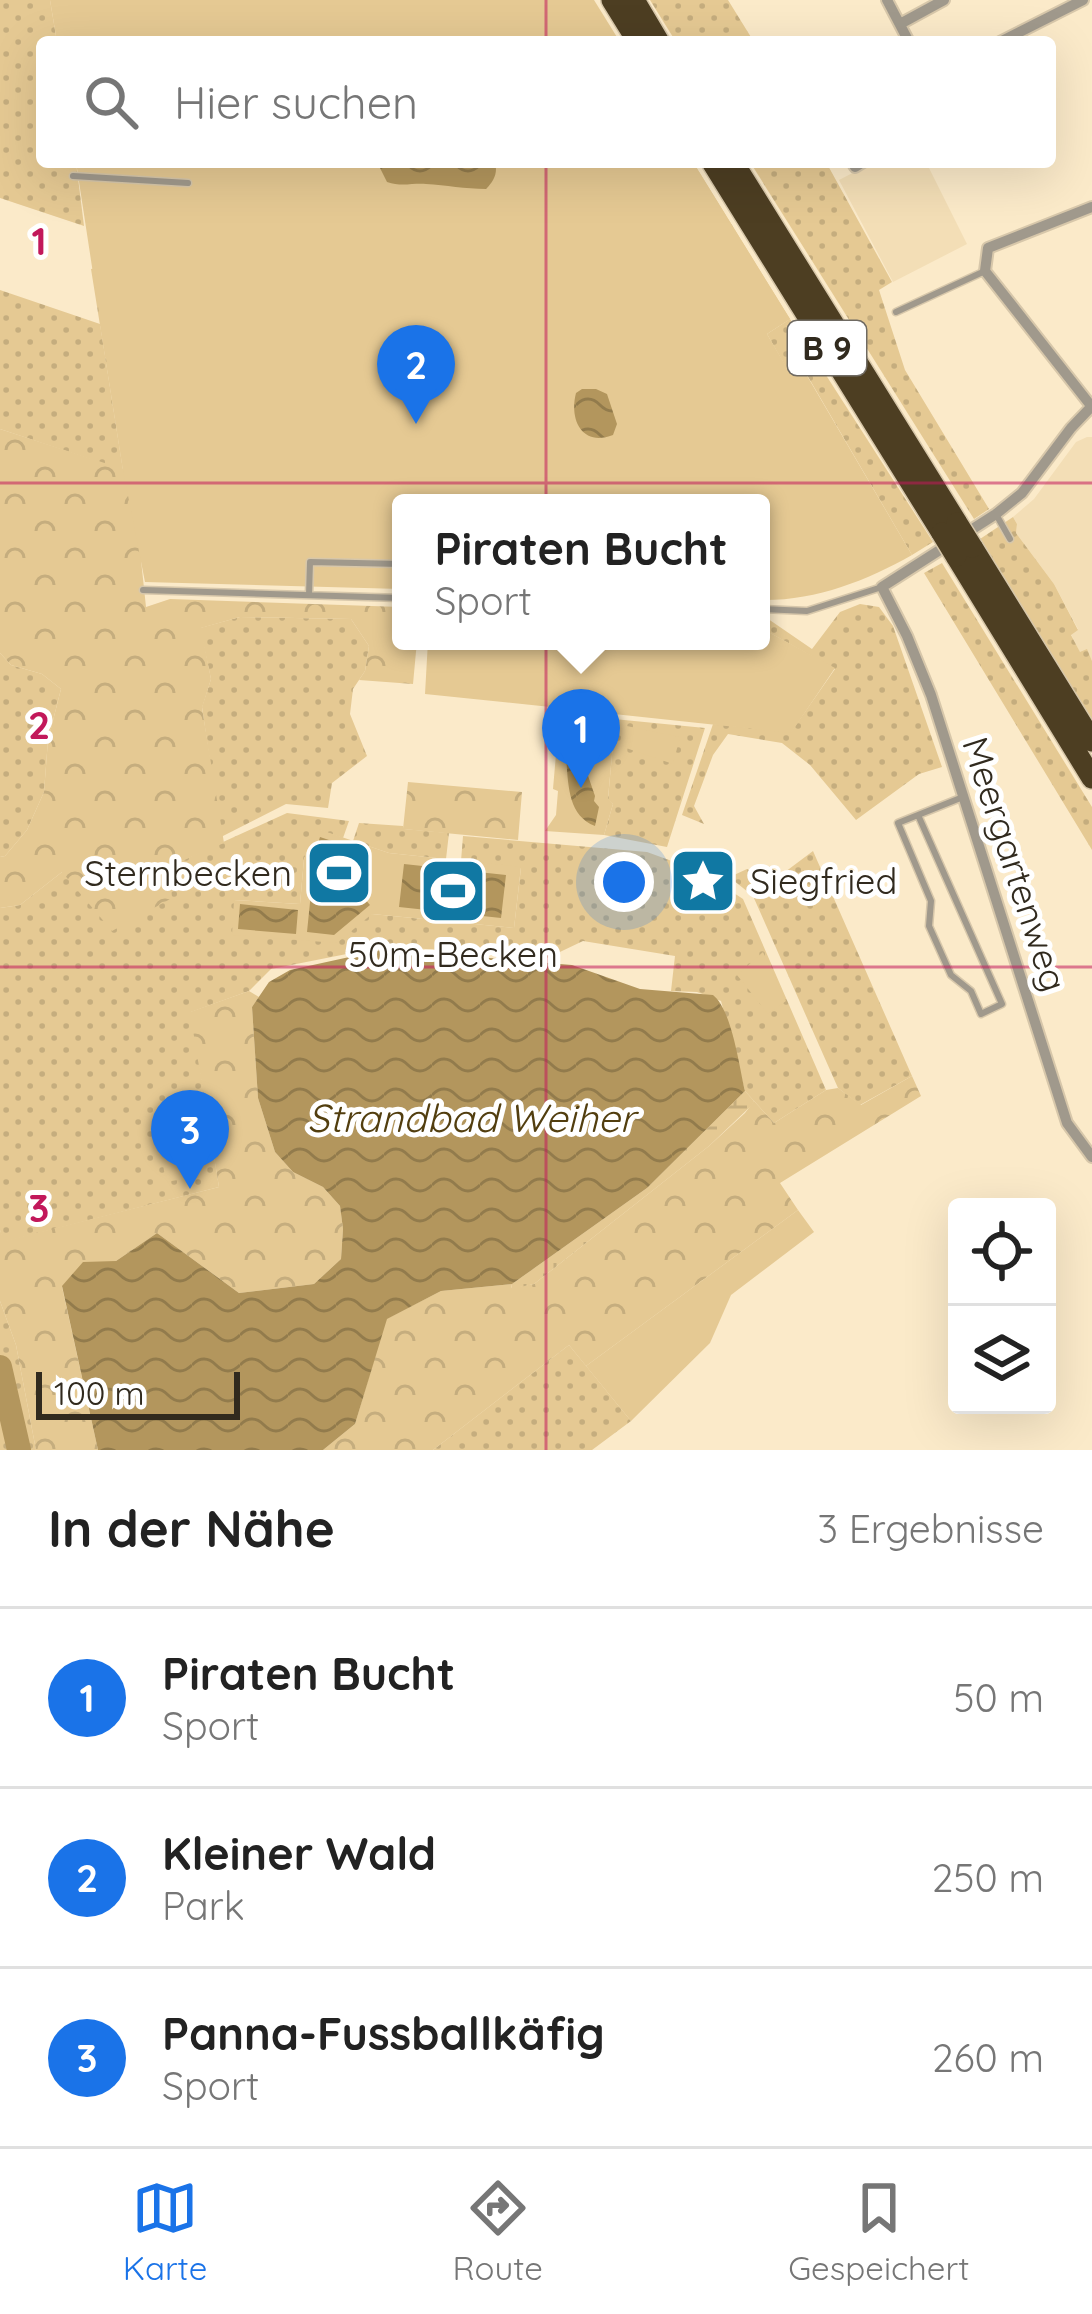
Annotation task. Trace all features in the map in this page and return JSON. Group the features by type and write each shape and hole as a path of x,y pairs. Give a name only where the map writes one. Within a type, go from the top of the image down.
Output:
{"highway":[{"path":"612,0 634,36"},
{"path":"634,0 655,36"},
{"name":"B 9","path":"716,168 950,528"},
{"name":"B 9","path":"737,168 1092,778"},
{"name":"B 9","path":"964,552 1092,742"}],"street":[{"path":"887,0 906,36"},
{"path":"900,24 944,0"},
{"path":"1012,36 1083,0"},
{"path":"882,587 996,514 1031,484 1092,406 985,271 988,248 1092,207"},
{"name":"Meergartenweg","path":"882,587 931,695 1061,1107 1079,1143 1092,1156"}],"lane":[{"path":"73,176 188,183"},
{"path":"896,312 985,271"},
{"path":"996,514 1010,539"},
{"path":"309,596 310,562 392,564"},
{"path":"770,608 806,610 882,587"},
{"path":"143,590 392,598"},
{"path":"918,815 1002,1004 981,1014 971,991 951,975 929,926 931,901 898,823 918,815 963,797"}],"shaded area":[{"path":"862,168 929,168 967,244 893,282 839,180"},
{"path":"1092,437 1092,661 1087,650 1080,653 1071,634 1078,629 1054,584 1016,533 1013,517 1034,499 1076,442"}],"green space":[{"path":"0,0 50,0 56,36 36,36 36,168 77,168 84,226 0,198"},
{"path":"50,0 594,0 616,36 56,36"},
{"path":"650,0 728,0 750,36 672,36"},
{"path":"77,168 697,168 790,319 767,334 787,368 799,362 912,555 840,588 770,600 770,494 392,494 392,589 145,582"},
{"path":"659,168 697,168 790,319 691,378 756,494 392,494 392,500 141,560 146,607 170,599 392,607 392,650 416,650 413,684 359,680 369,646 351,619 240,617 201,628 211,679 202,708 224,843 168,867 172,898 112,931 62,872 20,905 0,908 0,857 27,830 44,792 48,740 61,689 42,674 11,665 0,653 0,429 123,469 91,269"},
{"path":"754,168 829,168 892,282 879,290 905,370 989,509 974,519"},
{"path":"0,290 100,324 123,470 0,429"},
{"path":"790,319 933,542 912,555 800,363 787,369 767,334"},
{"path":"1013,517 1016,533 1054,584 1078,630 1071,635 1080,652 1087,649 1092,661 1092,727 980,539"},
{"path":"942,563 1092,807 1092,850 924,573"},
{"path":"860,604 879,607 893,626 942,767 919,774 856,820 810,765 782,743 728,734 713,755 694,806 704,824 682,815 713,724 791,732 835,669 770,633 770,620 812,649 840,612"},
{"path":"240,617 351,619 369,646 365,671 353,689 350,714 367,756 332,783 328,808 286,804 221,837 202,707 211,679 200,628"},
{"path":"770,633 835,668 791,733 614,714 608,729 613,744 608,798 613,804 604,835 545,831 556,815 558,791 553,789 560,708 425,694 427,650 770,650"},
{"path":"0,653 11,665 42,674 61,689 48,740 44,792 27,830 0,857"},
{"path":"614,719 705,728 667,847 604,835 613,804 608,799 613,744 608,729"},
{"path":"622,725 680,737 673,764 620,746"},
{"path":"408,782 522,792 518,840 403,829"},
{"path":"287,813 349,821 343,838 316,829 304,859 300,904 235,900 233,935 372,914 514,928 521,868 461,861 463,836 647,852 702,872 743,899 826,1090 774,1123 745,1091 721,1001 697,992 671,991 675,956 583,941 541,961 387,946 271,969 249,991 191,1012 219,1187 3,1242 0,908 20,905 62,872 168,867"},
{"path":"359,823 449,833 446,859 389,853 353,841"},
{"path":"315,828 389,853 521,867 514,928 372,914 337,943 232,935 234,900 300,904 304,859"},
{"path":"813,851 912,1076 860,1105 838,1088 753,896 733,880 747,869 761,876 769,866 781,875"},
{"path":"763,952 786,1001 768,1014 737,975"},
{"path":"249,991 259,997 252,1007 258,1098 275,1152 293,1172 323,1187 340,1206 341,1259 314,1284 239,1293 157,1233 116,1261 62,1287 98,1450 36,1450 16,1345 0,1301 0,1230 4,1241 219,1187 190,1012"},
{"path":"912,1076 921,1096 780,1183 798,1210 586,1366 569,1345 433,1450 323,1450 355,1424 386,1319 441,1291 534,1284 709,1146 754,1101 774,1123 826,1090 838,1088 861,1105"},
{"path":"745,1091 752,1105 709,1146 534,1284 511,1289 647,1188"},
{"path":"190,1143 195,1177 166,1182 160,1148"},
{"path":"798,1210 814,1232 731,1295 710,1343 631,1421 586,1366"},
{"path":"0,1301 16,1345 36,1450 0,1450"},
{"path":"569,1345 631,1421 592,1450 433,1450"}],"water":[{"path":"380,168 496,170 486,189 387,182"},
{"path":"582,389 607,394 617,424 613,435 593,437 580,429 574,403"},
{"path":"567,739 583,746 586,755 589,766 585,767 599,807 595,826 573,803"},
{"name":"Sternbecken","path":"320,837 371,854 359,892 370,905 334,935 307,932"},
{"name":"50m-Becken","path":"404,864 506,875 501,918 399,907"},
{"path":"240,904 298,910 296,934 238,929"},
{"name":"Strandbad Weiher","path":"386,949 572,965 640,989 713,995 730,1025 745,1091 647,1188 512,1284 441,1291 387,1319 355,1424 323,1450 98,1450 62,1286 83,1262 116,1261 157,1233 239,1293 314,1284 341,1259 340,1206 323,1187 293,1172 275,1152 258,1098 252,1007 269,982 290,970"}],"waterway":[{"path":"0,1367 19,1450"}],"place":[{"name":"Kleiner Wald","path":"416,424"},
{"name":"Piraten Bucht","path":"581,788"},
{"name":"Sternbecken","path":"339,873"},
{"name":"Siegfried","path":"703,881"},
{"name":"50m-Becken","path":"453,891"},
{"name":"Panna-Fussballkäfig","path":"190,1189"}]}
